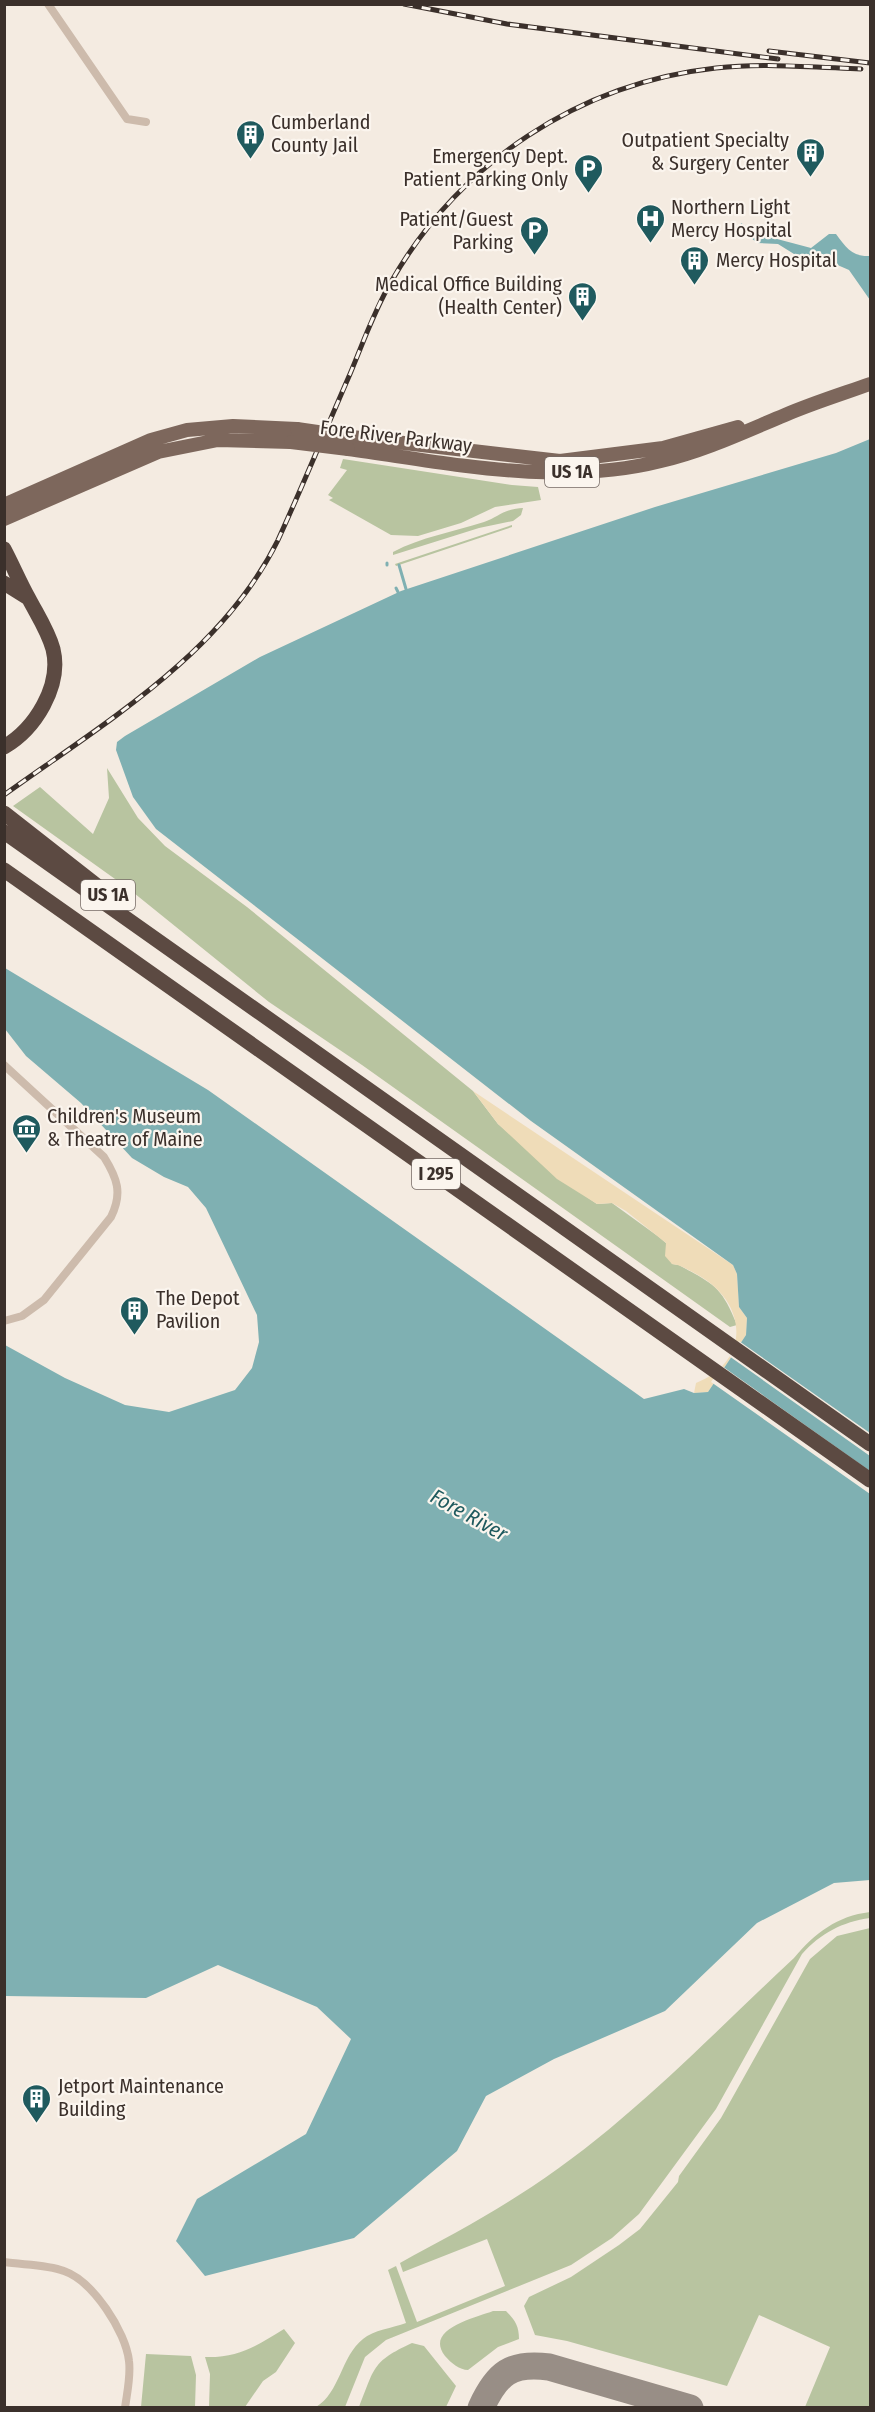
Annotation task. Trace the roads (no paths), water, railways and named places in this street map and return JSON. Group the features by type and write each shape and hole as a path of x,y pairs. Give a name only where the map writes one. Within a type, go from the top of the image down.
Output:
{"highway":[{"path":"4,549 44,626 53,651 54,666 46,701 36,718 16,740 4,747"},
{"path":"4,583 28,598"},
{"name":"US 1A","path":"4,813 197,966"},
{"name":"I 295","path":"5,833 197,966 870,1444"},
{"name":"I 295","path":"4,870 870,1480"},
{"path":"4,875 48,900"}],"main road":[{"name":"Fore River Parkway","path":"4,505 151,440 187,430 233,426 297,429 350,443 535,473 606,470 659,462 700,450 870,384"},
{"name":"Fore River Parkway","path":"4,519 127,464 191,444 239,439 350,443"}],"street":[{"path":"48,4 127,119 146,122"},
{"path":"4,1065 104,1157 115,1175 118,1187 117,1203 111,1217 44,1300 22,1316 4,1321"},
{"path":"4,2262 62,2270 77,2276 90,2288 126,2345 130,2363 125,2408"}],"water":[{"path":"741,223 758,234 811,248 829,234 836,234 850,251 870,256 870,300 849,270 819,257 794,254 778,244 757,243 740,228"},
{"name":"Fore River","path":"870,439 870,1880 834,1883 757,1923 665,2011 554,2059 486,2096 457,2151 354,2238 205,2276 176,2241 197,2199 306,2134 351,2039 317,2007 218,1965 146,1998 5,1996 5,1345 65,1378 125,1405 169,1412 235,1390 252,1368 259,1342 257,1315 206,1208 188,1187 164,1177 132,1158 81,1103 26,1056 5,1029 5,968 208,1090 644,1399 684,1389 694,1393 708,1392 746,1335 747,1318 739,1307 737,1274 733,1265 531,1121 156,829 133,797 116,750 117,742 260,657 401,591 655,507 836,453"}],"waterway":[{"path":"399,565 406,589"},
{"path":"396,588 398,592"}],"railway":[{"path":"404,4 507,24 778,59"},
{"path":"769,51 870,63"},
{"path":"4,795 120,713 158,683 226,618 254,581 278,540 374,316 391,282 419,239 451,200 488,166 528,136 571,111 617,91 665,77 716,68 752,66 861,69"}],"place":[{"name":"Cumberland County Jail","path":"250,160"},
{"name":"Outpatient Specialty & Surgery Center","path":"810,178"},
{"name":"Emergency Dept. Patient Parking Only","path":"589,194"},
{"name":"Northern Light Mercy Hospital","path":"650,244"},
{"name":"Patient/Guest Parking","path":"534,256"},
{"name":"Mercy Hospital","path":"695,286"},
{"name":"Medical Office Building (Health Center)","path":"583,322"},
{"name":"Children's Museum & Theatre of Maine","path":"26,1154"},
{"name":"The Depot Pavilion","path":"135,1336"},
{"name":"Jetport Maintenance Building","path":"37,2124"}]}
